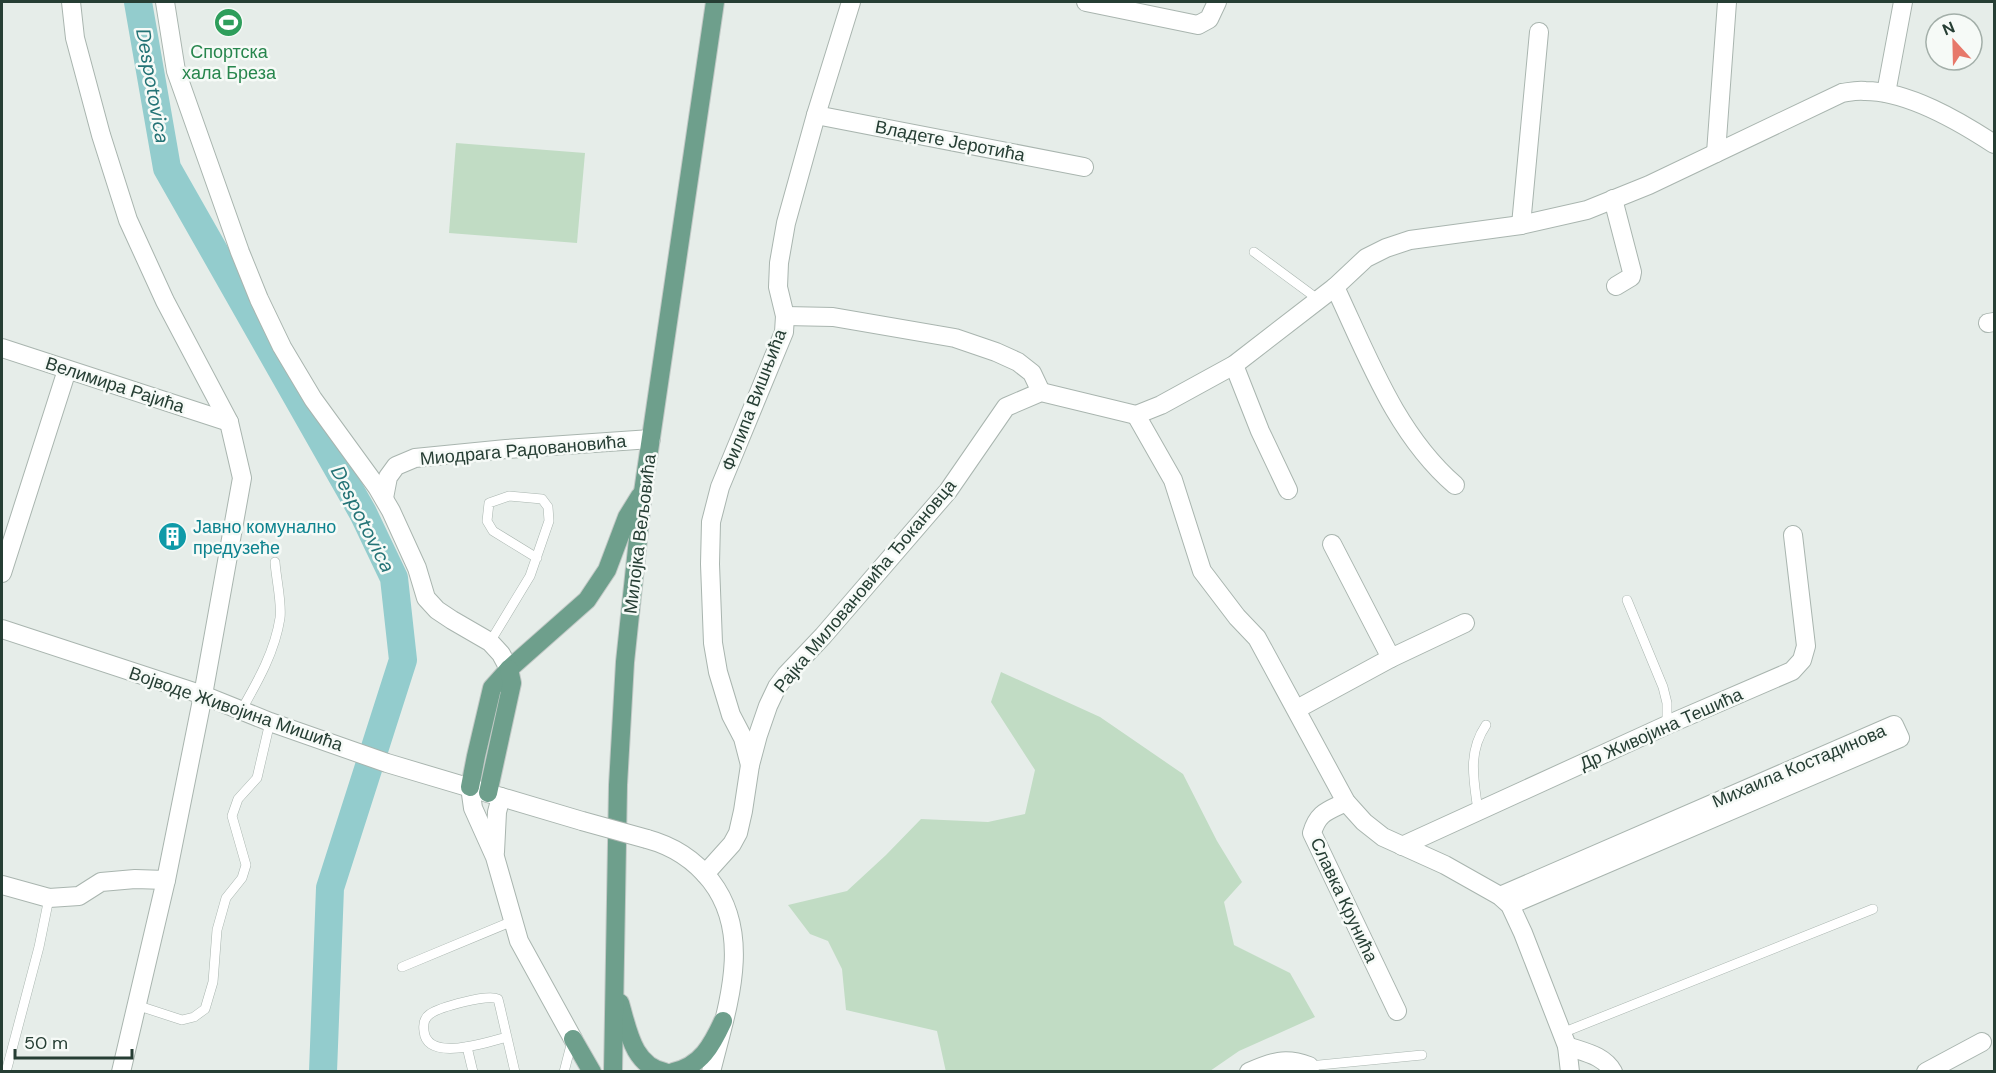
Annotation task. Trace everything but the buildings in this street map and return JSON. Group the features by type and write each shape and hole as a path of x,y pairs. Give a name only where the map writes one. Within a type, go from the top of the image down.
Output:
{"main road":[{"name":"Милојка Вељовића","path":"613,1071 618,785 622,697 643,492 715,2"},
{"path":"470,787 492,688 509,669 576,611 598,585 607,570 627,517 643,492"},
{"path":"495,795 512,683 509,669"},
{"path":"614,974 621,1005 637,1054 651,1067 665,1071"},
{"path":"673,1071 685,1069 700,1059 711,1047 723,1021"},
{"path":"573,1039 592,1071"}],"street":[{"path":"71,2 75,38 101,135 128,220 165,301 229,422 242,478 203,695 166,880 121,1071"},
{"path":"165,2 176,71 240,252 282,347 313,399 384,498 417,568 426,598 437,610 490,642 501,654 509,669"},
{"name":"Филипа Вишњића","path":"750,765 718,672 714,643 710,564 711,522 720,487 784,332 784,316 778,287 779,263 786,223 851,2"},
{"path":"1086,2 1198,25 1209,19 1217,2"},
{"path":"1716,153 1727,2"},
{"path":"1886,93 1903,2"},
{"path":"1521,225 1539,32"},
{"path":"784,316 833,317 956,338 1018,362 1032,373 1041,392 1136,415 1161,405 1234,365 1319,300 1366,258 1386,248 1410,240 1521,225 1587,210 1716,153 1842,93 1864,90 1914,101 1995,144"},
{"name":"Владете Јеротића","path":"816,115 1084,167"},
{"path":"1613,199 1632,272 1631,277 1616,286"},
{"path":"1335,287 1395,412 1422,452 1455,485"},
{"name":"Велимира Рајића","path":"2,348 229,422"},
{"path":"1234,365 1260,431 1288,490"},
{"path":"2,573 67,370"},
{"name":"Рајка Миловановића Ђокановца","path":"705,874 732,844 738,833 750,765 768,706 786,675 823,636 948,491 1006,406 1041,392"},
{"path":"1136,415 1173,480 1202,572 1237,617 1257,638 1346,802 1364,822 1383,837 1445,865 1505,900 1523,933 1565,1040 1570,1071"},
{"name":"Миодрага Радовановића","path":"384,498 388,477 396,466 415,458 651,439"},
{"name":"Др Живојина Тешића","path":"1402,846 1667,725 1792,671 1802,660 1806,646 1793,535"},
{"path":"1332,544 1391,658"},
{"path":"1297,709 1391,658 1465,622"},
{"name":"Војводе Живојина Мишића","path":"2,629 203,695 270,722 387,763 664,844 677,850 688,857 705,874 721,896 732,929 734,960 711,1071"},
{"name":"Михаила Костадинова","path":"1894,725 1900,738 1505,900 1894,725"},
{"path":"470,787 473,808 495,856 519,941 573,1039"},
{"path":"495,795 497,812 495,856"},
{"name":"Славка Крунића","path":"1346,802 1322,814 1315,821 1312,833 1397,1011"},
{"path":"2,885 49,898 79,896 101,882 135,879 166,880"},
{"path":"1565,1040 1599,1057 1613,1071"},
{"path":"1926,1071 1982,1042"},
{"path":"1249,1071 1274,1062 1295,1060 1310,1068"}],"lane":[{"path":"1254,252 1319,300"},
{"path":"490,642 530,576 537,558 549,521 548,507 542,499 509,496 489,503 487,521 493,531 537,558"},
{"path":"242,709 272,650 280,616 275,562"},
{"path":"1627,600 1663,687 1667,703 1667,725"},
{"path":"136,1005 182,1020 194,1017 205,1009 213,982 217,930 226,898 242,878 246,865 232,816 234,807 256,778 270,722"},
{"path":"1478,811 1474,751 1486,725"},
{"path":"6,1071 39,946 49,898"},
{"path":"1565,1040 1873,909"},
{"path":"402,968 513,921"},
{"path":"507,1037 468,1047 434,1047 425,1038 424,1021 438,1010 484,998 498,999 500,1007 515,1071"},
{"path":"564,1071 573,1039"},
{"path":"468,1047 473,1071"},
{"path":"1310,1068 1422,1055"}],"green space":[{"path":"456,143 585,153 577,243 449,233"},
{"path":"1001,672 1100,717 1183,774 1217,841 1242,882 1224,902 1234,945 1290,973 1315,1017 1239,1051 1210,1071 946,1072 937,1031 846,1010 842,969 828,941 810,934 788,905 847,891 921,819 988,822 1025,814 1035,770 991,702"}],"waterway":[{"name":"Despotovica","path":"138,2 167,168 363,513 394,578 403,660 330,888 323,1072"}],"place":[{"name":"Спортска хала Бреза","path":"229,23"},
{"name":"Јавно комунално предузеће","path":"172,537"}]}
